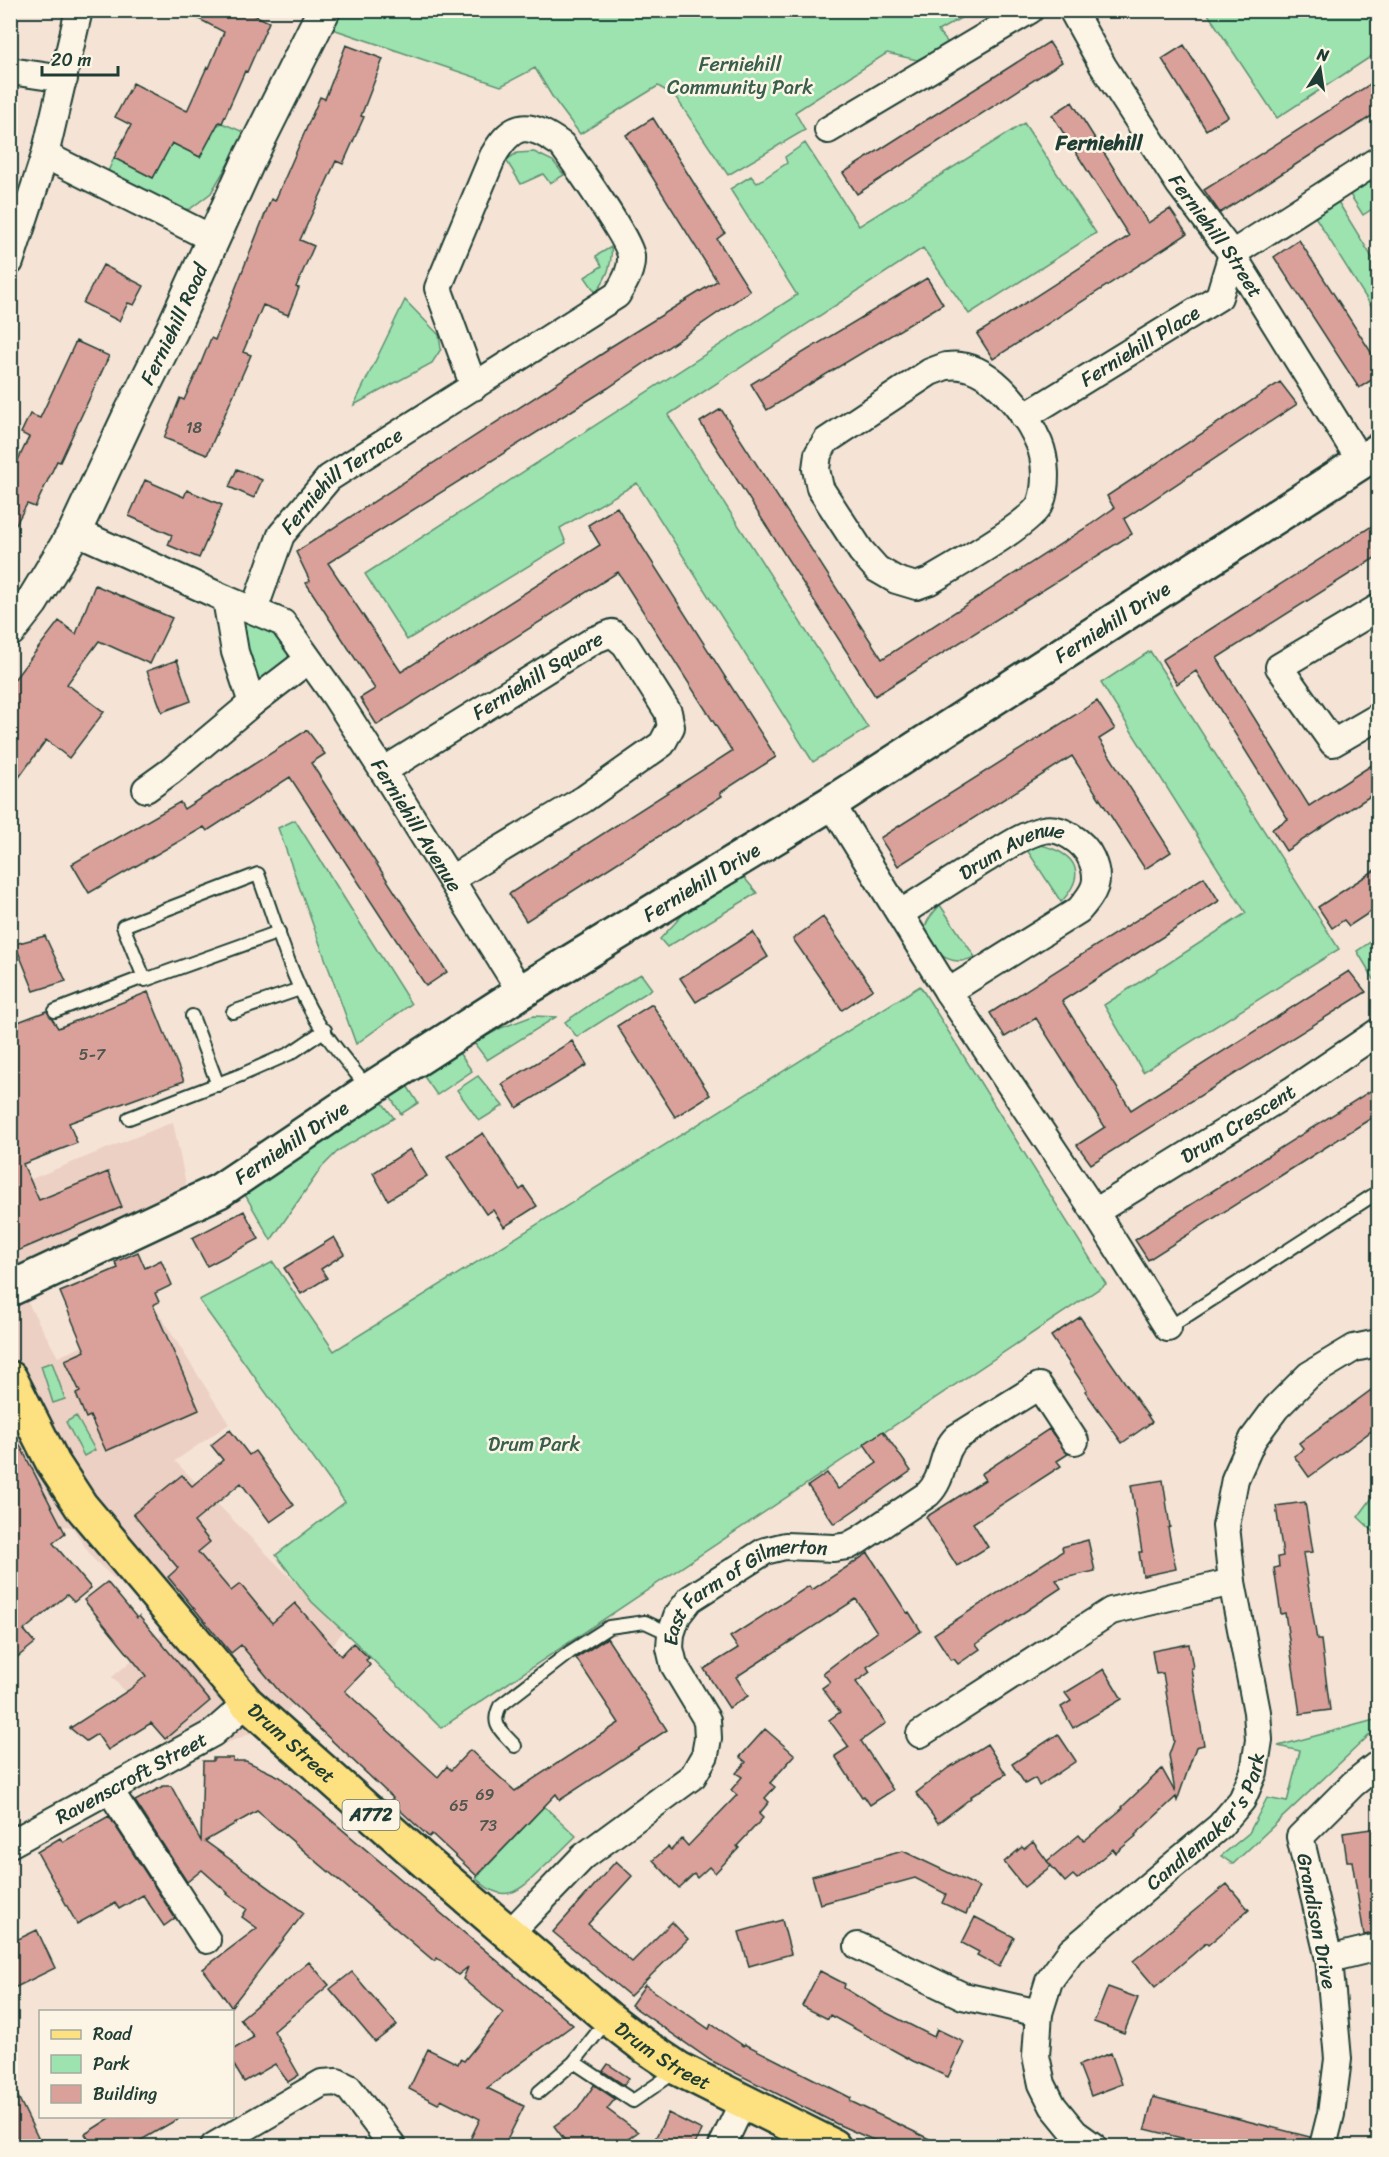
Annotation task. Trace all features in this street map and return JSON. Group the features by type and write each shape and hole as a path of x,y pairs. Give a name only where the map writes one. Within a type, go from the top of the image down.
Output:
{"main road":[{"name":"Ferniehill Drive","path":"10,1288 219,1191 369,1090 521,992 831,802 1370,456"},
{"name":"Drum Street","path":"10,1378 52,1463 81,1506 247,1703 343,1791 608,2018 643,2045 679,2069 832,2146"}],"street":[{"path":"10,262 45,155 79,10"},
{"name":"Ferniehill Road","path":"10,630 32,602 75,531 172,330 249,159 324,10"},
{"path":"828,130 1030,10"},
{"name":"Ferniehill Street","path":"1072,10 1103,66 1179,184 1232,254 1370,456"},
{"path":"10,71 64,79"},
{"name":"Ferniehill Terrace","path":"254,610 280,535 328,478 474,387 617,295 629,274 631,254 622,235 573,161 562,145 548,135 529,128 515,130 503,140 493,156 438,288 474,387"},
{"path":"45,155 213,239"},
{"path":"1232,254 1378,160"},
{"name":"Ferniehill Place","path":"1024,417 1219,297 1232,254"},
{"path":"946,366 961,366 980,373 996,383 1024,417 1040,444 1045,477 1041,503 1024,521 930,581 916,586 896,580 877,569 861,551 820,488 816,469 818,454 826,441 930,372 946,366"},
{"name":"Ferniehill Avenue","path":"75,531 284,623 335,696 521,992"},
{"path":"226,599 236,652 252,703"},
{"path":"1378,608 1279,667 1333,743 1378,717"},
{"name":"Ferniehill Square","path":"383,771 594,640 612,633 625,644 668,712 670,728 662,744 584,799 451,879"},
{"path":"146,789 308,660"},
{"path":"831,802 948,992 1095,1212 1168,1328"},
{"name":"Drum Avenue","path":"901,913 1015,842 1043,830 1058,830 1080,843 1090,855 1096,872 1095,891 1079,910 948,992"},
{"name":"Drum Crescent","path":"1095,1212 1294,1089 1378,1032"},
{"name":"Candlemaker's Park","path":"1093,2146 1075,2133 1053,2106 1042,2084 1036,2056 1039,2013 1049,1981 1071,1951 1220,1827 1242,1800 1254,1772 1259,1740 1257,1712 1232,1582 1226,1526 1235,1479 1253,1439 1276,1408 1309,1375 1353,1348 1378,1343"},
{"name":"East Farm of Gilmerton","path":"509,1934 583,1857 693,1776 705,1755 708,1738 707,1720 674,1665 670,1648 671,1634 677,1616 690,1599 765,1551 785,1546 834,1548 848,1546 935,1487 940,1479 951,1443 1034,1377 1076,1441"},
{"path":"920,1734 1111,1611 1232,1582"},
{"name":"Ravenscroft Street","path":"10,1844 213,1733 247,1703"},
{"name":"Grandison Drive","path":"1323,2146 1331,2114 1338,2059 1329,1959 1300,1837 1353,1784 1378,1764"},
{"path":"109,1790 207,1940"},
{"path":"858,1946 963,1996 1039,2013"},
{"path":"1329,1959 1378,1947"},
{"path":"214,2146 322,2084 337,2082 349,2088 393,2146"},
{"path":"722,2146 743,2102"}],"lane":[{"path":"279,932 145,981 123,926 258,874 300,989 311,1011 369,1090"},
{"path":"55,1011 144,977"},
{"path":"233,1012 300,989"},
{"path":"192,1016 218,1084"},
{"path":"129,1118 291,1053 325,1030"},
{"path":"1168,1328 1378,1192"},
{"path":"514,1746 496,1724 495,1716 500,1706 570,1652 609,1628 645,1622 671,1634"},
{"path":"539,2092 574,2062 608,2018"},
{"path":"574,2062 633,2101 679,2069"}],"shaded area":[{"path":"173,1122 189,1198 12,1274 58,1357 158,1312 229,1424 175,1461 343,1631 279,1723 208,1750 185,1763 112,1677 169,1629 93,1559 72,1527 11,1522 11,1187"}],"green space":[{"name":"Ferniehill Community Park","path":"343,10 973,11 938,31 949,44 917,60 887,53 795,112 805,130 728,175 675,96 658,86 580,134 553,98 535,68 501,86 330,28"},
{"path":"1206,11 1378,11 1378,52 1277,118"},
{"path":"222,123 246,133 211,193 190,209 173,210 105,178 114,158 153,178 172,143 200,157 216,126"},
{"path":"1024,123 1096,233 969,314 923,248 668,415 868,728 813,762 637,483 560,528 566,543 407,640 365,574 797,295 730,189 751,176 757,183 787,163 785,157 805,143 859,226"},
{"path":"534,152 553,161 564,175 550,183 543,174 521,184 506,160 517,153"},
{"path":"1378,169 1378,205 1363,215 1347,190"},
{"path":"1337,200 1378,267 1378,317 1314,215"},
{"path":"611,247 608,271 596,293 585,277 602,266 596,256"},
{"path":"405,300 439,335 441,349 432,363 354,405"},
{"path":"249,612 276,622 288,649 288,669 259,684 253,676 238,623"},
{"path":"1150,651 1339,949 1143,1072 1104,1005 1246,913 1101,683"},
{"path":"295,820 411,1004 356,1044 278,828"},
{"path":"1041,845 1063,854 1074,866 1076,874 1074,882 1061,902 1027,850"},
{"path":"742,875 757,893 667,947 660,939 690,907"},
{"path":"940,905 975,957 955,961 942,956 931,947 925,935 925,929 931,916"},
{"path":"1378,937 1378,986 1357,951"},
{"path":"641,974 652,989 577,1037 565,1022 600,998"},
{"name":"Drum Park","path":"920,986 1106,1284 441,1728 312,1602 276,1555 345,1502 199,1300 273,1262 334,1351"},
{"path":"533,1016 556,1017 487,1060 474,1043 501,1028"},
{"path":"455,1047 472,1071 437,1095 420,1071"},
{"path":"478,1076 503,1106 479,1121 457,1090"},
{"path":"406,1084 418,1103 401,1114 389,1095"},
{"path":"381,1101 394,1118 339,1150 322,1167 271,1240 243,1191"},
{"path":"52,1362 65,1399 53,1403 41,1366"},
{"path":"76,1416 95,1450 84,1456 66,1422"},
{"path":"1378,1490 1378,1536 1358,1517"},
{"path":"1378,1719 1378,1727 1233,1864 1221,1856 1249,1833 1267,1798 1287,1802 1300,1751 1278,1746"},
{"path":"544,1806 576,1836 534,1877 518,1889 503,1894 486,1887 476,1878"}],"building":[{"path":"182,10 244,10 269,22 222,123 219,122 200,157 172,143 153,178 114,158 131,125 115,117 133,83 187,111 224,32"},
{"path":"1049,42 1062,62 857,194 843,173"},
{"path":"346,45 383,59 361,116 364,117 343,164 336,161 300,240 314,246 296,287 299,288 288,315 263,305 243,352 251,355 207,455 164,438 180,398 184,400 211,338 215,340 271,199 275,201 320,97 325,99"},
{"path":"1184,45 1228,116 1206,130 1162,59"},
{"path":"1378,79 1378,112 1220,213 1204,190"},
{"path":"1072,102 1148,223 1170,209 1187,234 993,359 977,334 1129,236 1052,115"},
{"path":"653,118 725,233 717,239 750,291 608,388 328,563 401,672 600,545 588,525 617,507 776,757 720,793 722,796 526,921 509,894 732,751 618,572 377,725 360,698 375,689 306,583 310,581 296,552 607,349 717,281 626,135"},
{"path":"1299,240 1378,363 1378,376 1359,388 1274,257"},
{"path":"103,265 144,286 134,305 128,303 119,321 83,303"},
{"path":"927,278 943,304 767,410 751,384"},
{"path":"76,341 109,356 60,462 57,461 35,507 27,504 10,535 10,477 29,437 21,433 30,414 40,418"},
{"path":"1280,382 1297,404 1124,519 1132,534 875,696 700,422 721,409 882,659 1090,525 1114,508 1107,496"},
{"path":"237,469 262,480 254,498 229,487"},
{"path":"145,480 184,497 187,490 222,505 199,558 168,545 172,535 129,516"},
{"path":"1378,522 1378,556 1217,658 1309,806 1378,761 1378,791 1286,851 1272,829 1288,819 1196,671 1177,684 1162,660"},
{"path":"95,585 172,618 150,664 99,641 67,684 104,712 69,758 46,740 10,790 10,685 59,621 76,634"},
{"path":"177,660 191,701 162,712 147,671"},
{"path":"1097,701 1115,729 1099,739 1171,852 1145,869 1072,756 898,866 880,838"},
{"path":"307,730 325,754 311,763 447,972 426,986 290,777 207,831 204,827 89,893 72,864 180,802 184,809"},
{"path":"1378,868 1378,907 1349,926 1344,920 1332,928 1318,907"},
{"path":"1204,877 1219,901 1062,1001 1131,1110 1349,971 1366,992 1091,1164 1077,1145 1105,1127 1036,1018 1005,1037 990,1013"},
{"path":"823,917 873,989 842,1010 793,939"},
{"path":"753,932 768,957 696,1002 680,978"},
{"path":"45,936 66,981 34,991 15,944"},
{"path":"148,992 184,1081 69,1123 77,1143 23,1164 39,1200 108,1172 122,1207 10,1254 10,1025 47,1011 58,1028"},
{"path":"652,1004 710,1095 675,1117 617,1026"},
{"path":"572,1041 587,1065 517,1108 502,1084"},
{"path":"1378,1086 1378,1114 1148,1260 1135,1240"},
{"path":"483,1133 520,1190 524,1187 537,1206 504,1227 493,1210 486,1214 447,1156"},
{"path":"410,1149 427,1176 388,1200 373,1173"},
{"path":"244,1211 259,1239 207,1266 192,1238"},
{"path":"334,1237 344,1254 321,1269 327,1278 301,1294 284,1268"},
{"path":"138,1252 145,1268 161,1260 172,1285 155,1293 159,1302 153,1305 199,1410 106,1451 90,1416 86,1418 76,1394 80,1392 65,1360 85,1351 60,1292 118,1268 115,1262"},
{"path":"1080,1317 1152,1422 1122,1443 1085,1391 1087,1390 1051,1336"},
{"path":"1378,1385 1378,1426 1309,1477 1294,1456 1304,1449 1299,1443"},
{"path":"10,1426 65,1533 53,1543 91,1588 74,1602 67,1595 24,1630 35,1643 10,1663"},
{"path":"1049,1429 1068,1454 1057,1461 1061,1466 973,1523 988,1547 957,1566 926,1517 985,1480 981,1474"},
{"path":"230,1430 249,1455 255,1451 294,1505 270,1522 241,1483 194,1522 210,1542 198,1552 231,1591 240,1584 272,1623 295,1603 341,1656 353,1643 369,1658 366,1660 370,1665 345,1691 438,1777 447,1766 451,1770 470,1750 515,1791 619,1723 576,1658 607,1638 667,1730 560,1800 556,1794 477,1876 432,1834 429,1837 390,1801 393,1798 279,1691 241,1645 231,1653 168,1577 178,1568 133,1514 182,1475 192,1486 223,1460 211,1445"},
{"path":"883,1431 911,1471 834,1524 808,1486 827,1473 838,1489 877,1463 864,1444"},
{"path":"1163,1480 1170,1527 1168,1528 1176,1569 1143,1576 1139,1552 1142,1552 1131,1485"},
{"path":"1305,1502 1313,1552 1303,1553 1317,1640 1321,1640 1330,1710 1300,1714 1285,1613 1281,1614 1274,1568 1279,1567 1278,1557 1283,1556 1276,1506"},
{"path":"1088,1540 1095,1571 1056,1580 1061,1588 976,1644 980,1649 958,1664 954,1659 951,1660 934,1634 1063,1551 1062,1547"},
{"path":"868,1553 921,1631 867,1667 870,1672 856,1682 886,1723 861,1741 893,1790 870,1805 864,1796 862,1797 835,1756 849,1747 829,1720 840,1712 822,1688 830,1682 823,1673 877,1632 856,1599 736,1677 748,1696 729,1708 704,1669 738,1648 730,1637 809,1586 812,1590"},
{"path":"107,1582 137,1618 139,1616 210,1701 165,1739 151,1723 108,1750 97,1734 86,1741 70,1728 129,1690 146,1676 84,1600"},
{"path":"1189,1644 1204,1745 1196,1747 1177,1801 1176,1797 1116,1853 1113,1849 1077,1879 1073,1875 1065,1882 1047,1861 1079,1835 1084,1841 1123,1808 1162,1769 1175,1792 1169,1755 1174,1741 1163,1673 1156,1674 1152,1651"},
{"path":"1104,1669 1122,1699 1073,1728 1061,1707 1071,1701 1065,1693"},
{"path":"765,1729 795,1755 770,1783 775,1787 765,1798 769,1802 759,1814 763,1818 715,1873 709,1867 697,1878 694,1874 679,1888 653,1860 668,1847 671,1850 682,1839 688,1846 737,1795 731,1790 742,1777 736,1773 746,1762 740,1757"},
{"path":"1058,1734 1076,1761 1039,1786 1035,1778 1025,1784 1012,1764"},
{"path":"987,1744 1006,1774 970,1797 938,1823 916,1793 948,1768"},
{"path":"213,1758 233,1758 233,1761 246,1761 280,1777 573,2025 487,2088 524,2106 504,2146 467,2146 480,2119 441,2099 438,2104 409,2089 428,2049 458,2064 460,2059 464,2061 503,2013 463,1979 468,1967 458,1975 437,1958 434,1961 257,1811 205,1841 304,1913 231,2007 203,1969 257,1928 242,1917 247,1909 202,1870 187,1882 135,1801 163,1786 171,1786 201,1841 203,1761 213,1761"},
{"path":"109,1816 175,1918 164,1926 143,1895 119,1909 115,1903 77,1924 37,1852 60,1838 63,1842"},
{"path":"1378,1828 1378,1932 1364,1935 1352,1861 1347,1861 1343,1833"},
{"path":"1033,1842 1051,1866 1024,1887 1004,1862 1022,1847 1024,1849"},
{"path":"903,1851 979,1887 966,1914 942,1903 946,1894 915,1878 820,1904 812,1876"},
{"path":"616,1861 632,1876 588,1924 632,1962 672,1922 688,1939 630,1996 553,1932"},
{"path":"1227,1884 1249,1910 1155,1987 1133,1961"},
{"path":"975,1917 1014,1937 999,1967 977,1955 979,1952 962,1943"},
{"path":"782,1920 791,1954 749,1966 739,1932"},
{"path":"37,1930 55,1968 10,1990 10,1943"},
{"path":"309,1962 329,1985 274,2031 299,2075 288,2082 275,2064 244,2082 234,2065 234,2049 254,2037 240,2019"},
{"path":"820,1971 845,1984 844,1988 875,2007 934,2037 937,2029 964,2042 948,2077 913,2061 830,2015 828,2019 802,2006"},
{"path":"352,1972 397,2025 375,2042 330,1989"},
{"path":"645,1985 709,2029 711,2024 744,2046 745,2044 851,2098 850,2101 944,2146 887,2146 837,2124 710,2060 631,2005"},
{"path":"1108,1987 1138,1998 1124,2033 1094,2022"},
{"path":"1111,2053 1122,2084 1091,2096 1079,2065"},
{"path":"608,2064 629,2078 624,2085 603,2071"},
{"path":"10,2080 42,2146 10,2146"},
{"path":"594,2085 615,2099 607,2109 638,2132 618,2146 569,2146 554,2126 578,2109"},
{"path":"1153,2097 1310,2137 1308,2146 1206,2146 1206,2144 1145,2129"},
{"path":"668,2113 702,2130 694,2146 664,2146 654,2141"},
{"path":"110,2118 180,2118 131,2146 93,2146 85,2134"}],"district":[{"name":"Ferniehill","path":"1099,143"}]}
